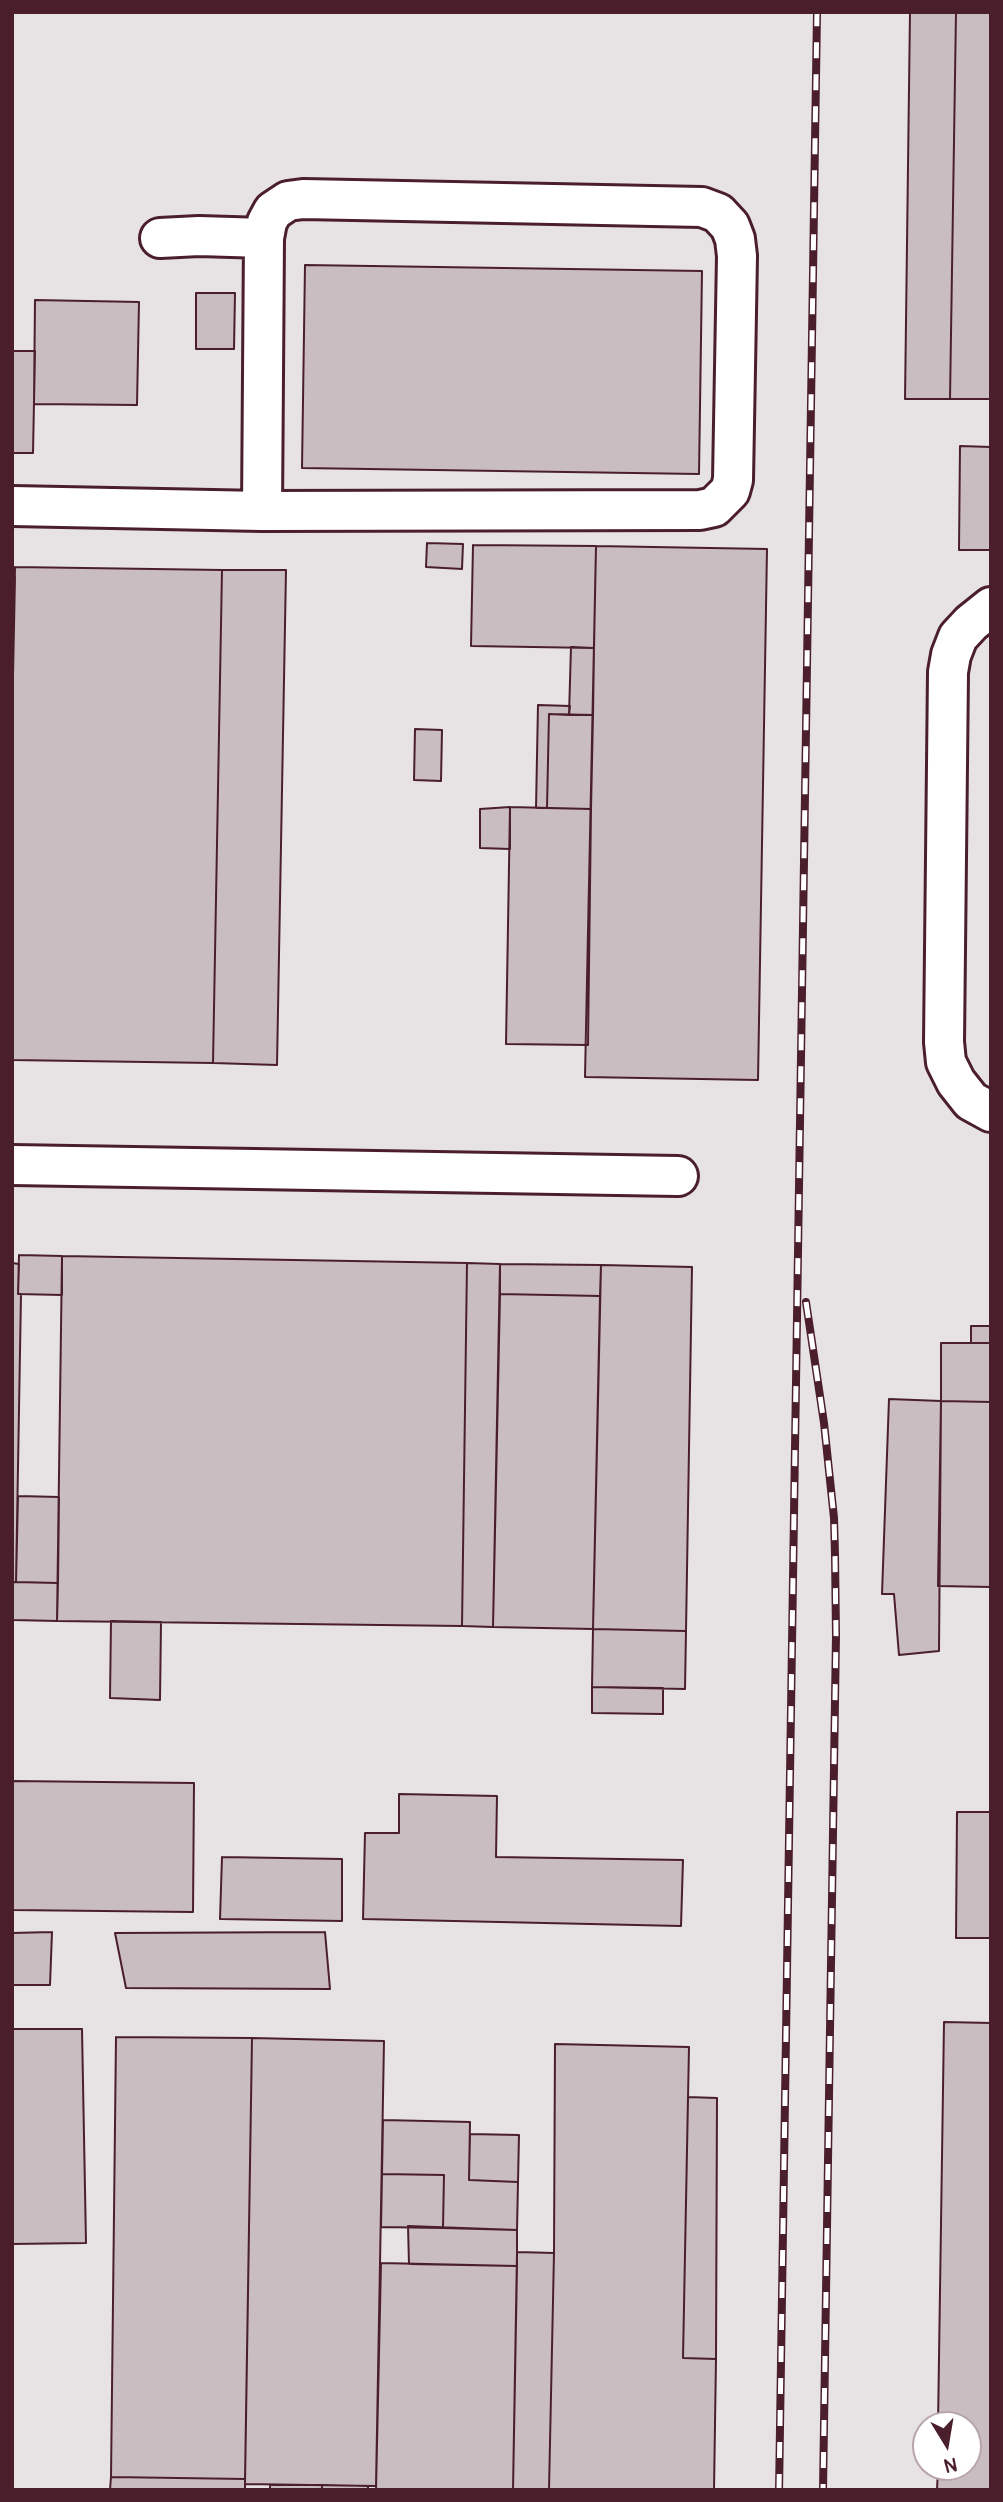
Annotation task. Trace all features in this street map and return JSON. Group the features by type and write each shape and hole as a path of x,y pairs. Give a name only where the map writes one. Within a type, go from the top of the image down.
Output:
{"lane":[{"path":"12,506 262,510 700,510 713,507 730,491 733,480 737,256 730,226 718,213 702,207 303,199 288,201 273,211 267,222 264,238 262,510"},
{"path":"160,238 264,238"},
{"path":"991,607 958,638 951,654 948,672 944,1042 946,1062 956,1082 971,1101 991,1112"},
{"path":"12,1165 678,1176"}],"shaded area":[{"path":"12,12 991,12 991,2490 12,2490"}],"building":[{"path":"910,12 956,12 950,399 905,399"},
{"path":"956,12 991,12 991,399 950,399"},
{"path":"305,265 702,271 699,474 302,468"},
{"path":"196,293 235,293 234,349 196,349"},
{"path":"35,300 139,302 137,405 34,404"},
{"path":"12,351 35,351 33,453 12,453"},
{"path":"960,446 991,447 991,550 959,550"},
{"path":"427,543 463,544 462,569 426,567"},
{"path":"473,545 596,546 594,648 471,646"},
{"path":"596,546 767,549 758,1080 585,1077"},
{"path":"15,567 222,570 213,1063 12,1060"},
{"path":"222,570 286,570 277,1065 213,1063"},
{"path":"12,577 15,577 12,725"},
{"path":"571,647 594,648 593,715 569,715"},
{"path":"538,705 570,706 569,715 549,714 547,808 536,808"},
{"path":"549,714 593,715 591,809 547,808"},
{"path":"415,729 442,730 441,781 414,780"},
{"path":"510,807 591,809 588,1045 506,1044"},
{"path":"510,807 510,849 480,848 480,809"},
{"path":"19,1255 62,1256 62,1295 18,1294"},
{"path":"62,1256 467,1263 462,1626 57,1621"},
{"path":"12,1263 19,1264 18,1294 21,1294 16,1582 13,1582 12,1620"},
{"path":"467,1263 500,1264 493,1627 462,1626"},
{"path":"500,1264 601,1265 600,1296 500,1294"},
{"path":"601,1265 692,1267 686,1631 593,1629"},
{"path":"500,1294 600,1296 593,1629 493,1627"},
{"path":"971,1326 991,1326 991,1343 971,1343"},
{"path":"941,1343 991,1343 991,1402 941,1401"},
{"path":"889,1399 941,1401 939,1651 899,1655 894,1594 882,1594"},
{"path":"941,1401 991,1402 991,1587 938,1586"},
{"path":"18,1496 59,1497 58,1583 16,1582"},
{"path":"13,1582 58,1583 57,1621 13,1620"},
{"path":"111,1621 161,1622 160,1700 110,1698"},
{"path":"593,1629 686,1631 685,1689 592,1687"},
{"path":"592,1687 663,1688 663,1714 592,1713"},
{"path":"12,1781 194,1783 193,1912 12,1910"},
{"path":"399,1794 497,1796 496,1857 683,1860 681,1926 363,1919 365,1833 399,1833"},
{"path":"957,1812 991,1812 991,1938 956,1938"},
{"path":"222,1857 342,1859 342,1921 220,1919"},
{"path":"52,1932 50,1985 12,1985 12,1933"},
{"path":"325,1932 330,1989 126,1988 115,1933"},
{"path":"944,2022 991,2023 991,2490 937,2490 937,2481 982,2481 982,2411 938,2411"},
{"path":"12,2029 82,2029 86,2243 12,2244"},
{"path":"116,2037 252,2038 245,2479 111,2477"},
{"path":"252,2038 384,2041 376,2486 245,2484"},
{"path":"555,2044 689,2047 683,2358 716,2359 714,2490 549,2490"},
{"path":"688,2097 717,2098 716,2359 683,2358"},
{"path":"383,2120 470,2122 469,2180 518,2182 517,2230 443,2228 444,2175 382,2174"},
{"path":"470,2134 519,2135 518,2182 469,2180"},
{"path":"382,2174 444,2175 443,2228 381,2227"},
{"path":"408,2226 517,2230 517,2266 409,2264"},
{"path":"517,2252 554,2253 549,2490 513,2490"},
{"path":"381,2263 517,2266 513,2490 376,2490"},
{"path":"111,2477 245,2479 245,2490 110,2490"},
{"path":"270,2485 322,2485 322,2490 270,2490"},
{"path":"322,2485 368,2486 368,2490 322,2490"}],"railway":[{"path":"779,2490 817,12"},
{"path":"806,1302 824,1423 835,1555 823,2490"}]}
